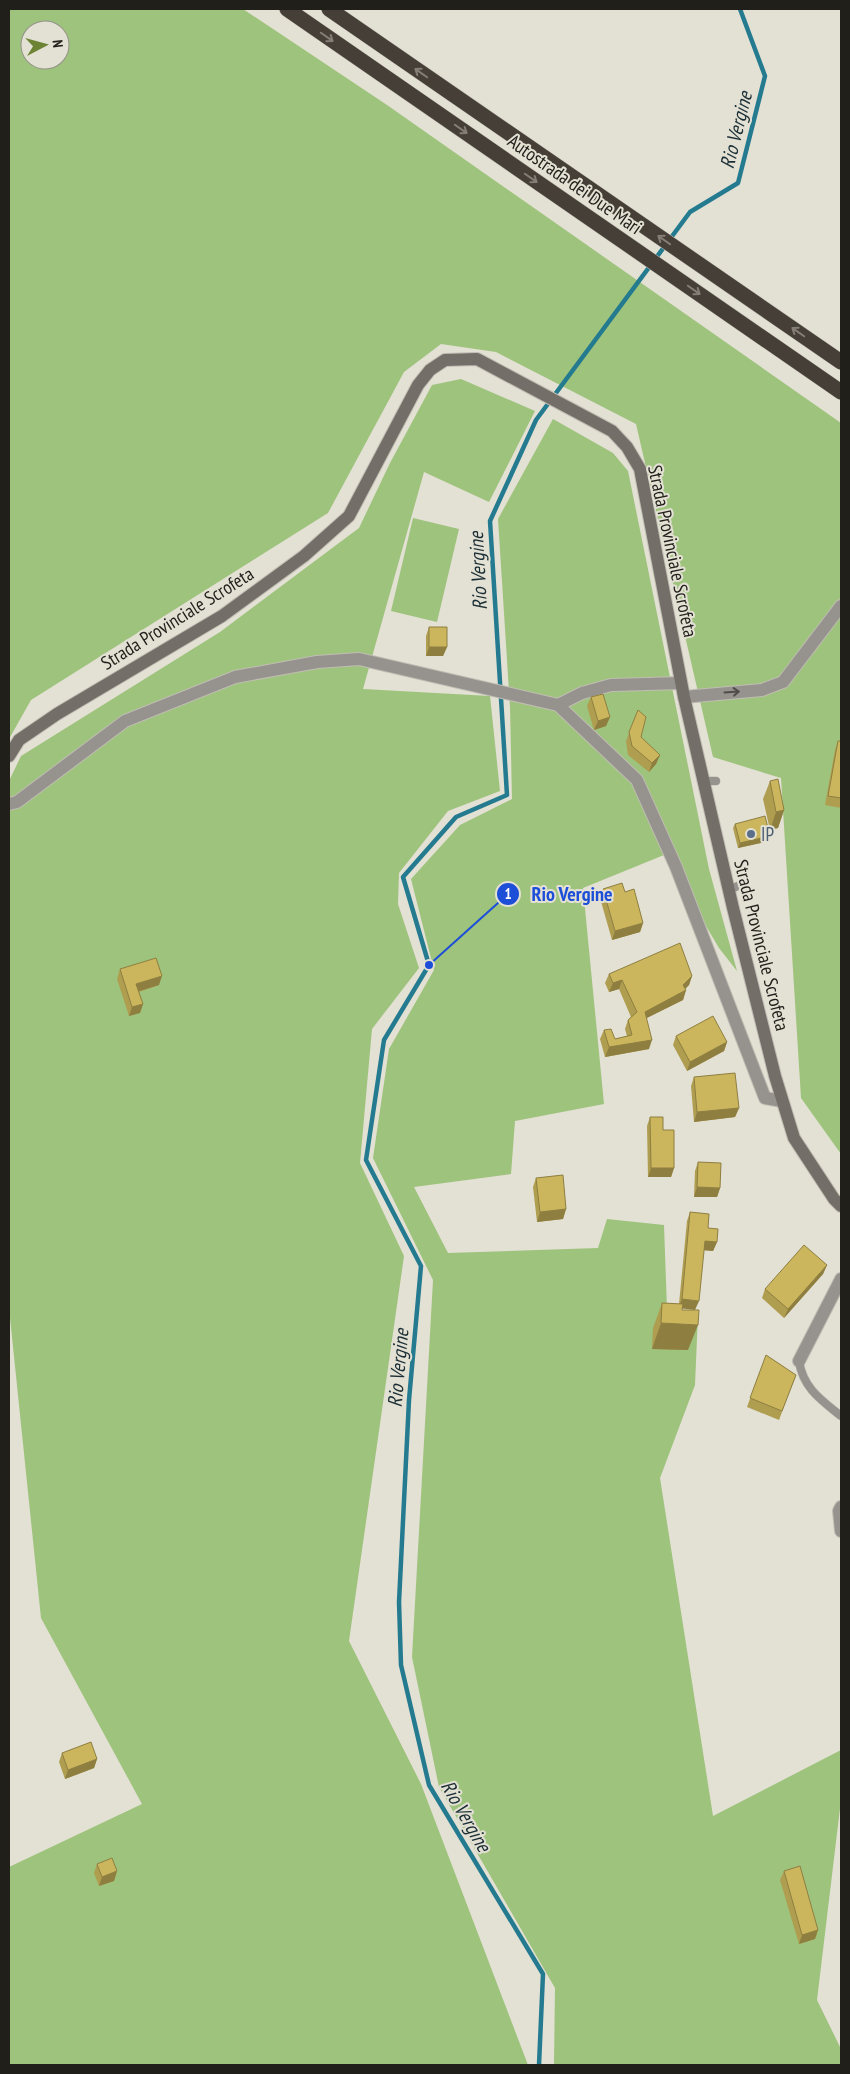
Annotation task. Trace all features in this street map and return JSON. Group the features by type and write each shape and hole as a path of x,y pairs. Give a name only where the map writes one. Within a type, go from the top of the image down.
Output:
{"highway":[{"name":"Autostrada dei Due Mari","path":"287,9 841,392"},
{"name":"Autostrada dei Due Mari","path":"329,9 840,361"}],"street":[{"name":"Strada Provinciale Scrofeta","path":"9,756 20,740 56,714 222,616 304,556 349,516 418,385 430,370 445,360 477,359 612,431 627,447 640,468 684,697 709,781 729,890 782,1101 794,1138 834,1199 841,1206"},
{"path":"684,697 762,690 783,682 841,606"},
{"path":"9,804 17,802 125,721 235,677 316,662 359,659 558,705 637,780 676,867 765,1098 782,1101"},
{"path":"558,705 582,693 611,685 681,682"},
{"path":"799,1361 841,1279"},
{"path":"841,1507 839,1511 841,1531"}],"lane":[{"path":"729,890 740,884"},
{"path":"799,1361 804,1381 814,1394 841,1416"}],"green space":[{"path":"9,9 243,9 387,105 841,423 841,1154 801,1098 781,778 713,757 636,424 496,352 441,344 404,372 328,513 31,700 9,739"},
{"path":"461,379 535,411 489,502 424,472 363,689 490,696 500,791 448,811 399,873 398,904 419,968 372,1029 360,1163 404,1256 349,1641 421,1784 528,2065 9,2065 9,1867 142,1804 41,1618 9,1308 9,781 21,756 220,632 359,528 390,463 432,385"},
{"path":"553,419 613,453 628,471 709,869 737,971 719,948 664,855 583,888 604,1104 515,1121 511,1174 414,1187 448,1253 598,1248 607,1219 664,1225 667,1309 698,1315 695,1385 660,1478 713,1816 841,1750 841,1800 817,2000 841,2049 841,2065 554,2065 555,1988 439,1787 412,1657 433,1280 373,1158 389,1049 434,970 411,879 460,825 512,799 510,707 498,519"},
{"path":"413,518 459,529 437,622 391,611"}],"building":[{"path":"429,627 447,627 447,647 429,647"},
{"path":"603,694 610,717 598,721 591,697"},
{"path":"638,710 646,717 641,737 660,755 652,763 632,746 629,732"},
{"path":"838,741 841,741 841,798 828,796"},
{"path":"778,779 784,810 776,812 770,781"},
{"name":"IP","path":"765,816 770,836 740,843 735,824"},
{"path":"622,883 625,892 634,889 643,923 615,931 603,889"},
{"path":"680,943 692,976 683,985 686,990 645,1012 652,1040 609,1047 604,1030 611,1029 615,1039 632,1035 628,1020 637,1012 622,980 613,983 609,974"},
{"path":"156,958 162,976 136,984 143,1004 132,1007 120,969"},
{"path":"713,1016 727,1042 690,1062 676,1036"},
{"path":"735,1073 739,1108 697,1112 694,1077"},
{"path":"650,1117 663,1117 663,1130 674,1130 674,1168 651,1168"},
{"path":"698,1162 721,1163 720,1188 697,1187"},
{"path":"563,1175 566,1209 540,1212 536,1178"},
{"path":"690,1212 709,1214 708,1228 718,1229 717,1242 705,1241 699,1301 682,1299"},
{"path":"804,1245 827,1265 788,1309 765,1289"},
{"path":"662,1303 683,1304 682,1310 699,1310 698,1325 661,1323"},
{"path":"766,1355 796,1375 782,1411 750,1398"},
{"path":"91,1742 97,1759 68,1770 62,1753"},
{"path":"112,1858 117,1871 102,1877 97,1864"},
{"path":"800,1866 818,1930 802,1935 784,1871"}],"waterway":[{"name":"Rio Vergine","path":"539,2065 543,1974 429,1785 401,1665 399,1602 409,1400 421,1266 366,1160 384,1040 429,965 403,877 456,817 507,795 490,521 536,420 690,212 738,183 765,76 740,9"}],"place":[{"name":"IP","path":"751,834"},
{"name":"Rio Vergine","path":"429,965"}]}
